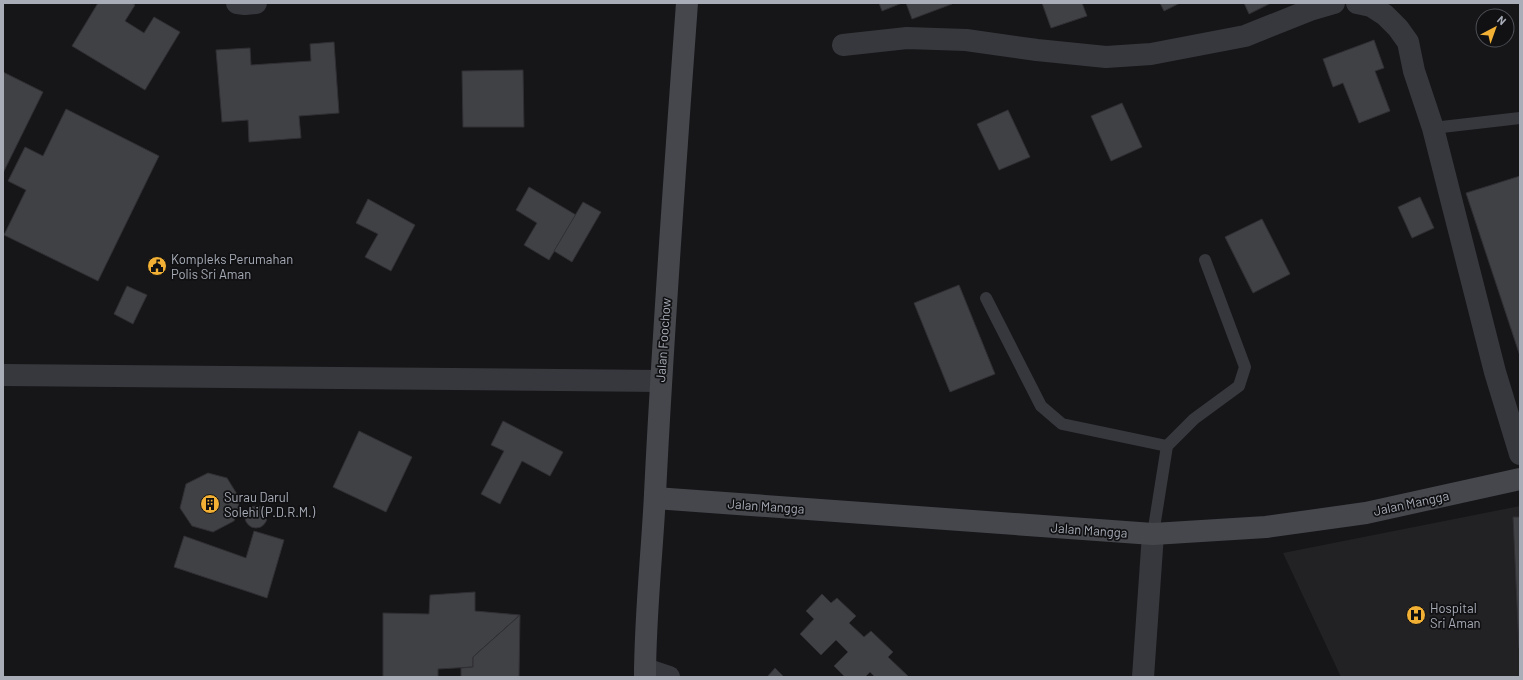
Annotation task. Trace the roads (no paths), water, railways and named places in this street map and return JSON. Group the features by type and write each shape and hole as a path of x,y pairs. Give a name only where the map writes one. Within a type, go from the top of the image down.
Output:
{"street":[{"path":"237,3 256,3"},
{"name":"Jalan Foochow","path":"645,673 645,635 687,3"},
{"path":"843,45 907,38 966,40 1037,50 1106,56 1151,54 1245,36 1310,10 1334,3"},
{"path":"1357,3 1371,6 1384,15 1398,28 1408,42 1414,71 1433,128 1495,372 1520,454"},
{"path":"3,375 661,381"},
{"name":"Jalan Mangga","path":"655,498 1153,534 1266,527 1366,513 1520,479"},
{"path":"1147,673 1153,534"},
{"path":"645,673 669,677"}],"lane":[{"path":"1433,128 1520,118"},
{"path":"1153,534 1166,446 1194,419 1239,386 1245,367 1205,260"},
{"path":"986,298 1041,406 1062,424 1166,446"}],"place":[{"name":"Kompleks Perumahan Polis Sri Aman","path":"157,266"},
{"name":"Surau Darul Solehi (P.D.R.M.)","path":"210,504"},
{"name":"Hospital Sri Aman","path":"1416,615"}]}
